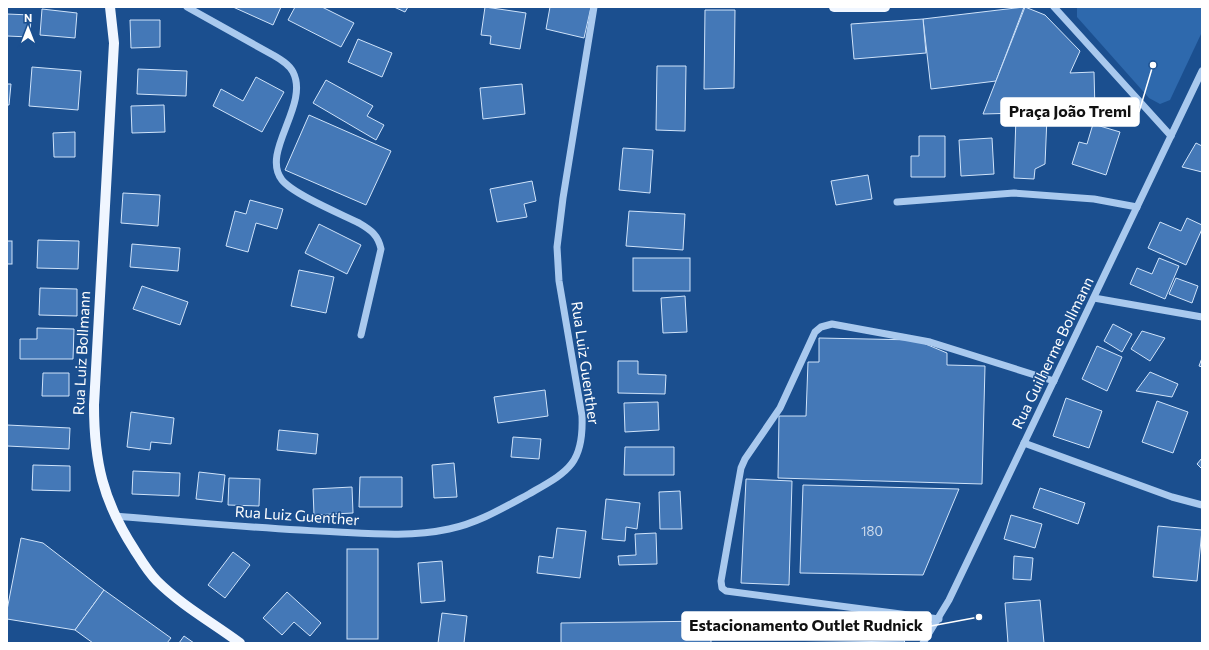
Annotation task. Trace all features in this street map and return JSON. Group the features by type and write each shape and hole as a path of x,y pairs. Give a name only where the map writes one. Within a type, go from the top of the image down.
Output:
{"main road":[{"name":"Rua Luiz Bollmann","path":"110,7 114,50 94,405 94,436 100,477 115,516 141,560 157,581 240,643"},
{"path":"834,7 885,7"}],"street":[{"path":"187,7 273,55 285,63 293,72 297,83 296,95 292,112 276,158 276,170 282,180 292,189 370,229 378,238 381,249 361,335"},
{"name":"Rua Luiz Guenther","path":"115,516 313,531 402,535 427,533 467,525 494,514 554,479 569,468 576,458 580,447 582,416 559,282 557,247 563,198 594,7"},
{"path":"1054,7 1171,136"},
{"name":"Rua Guilherme Bollmann","path":"923,643 939,619 1202,71"},
{"path":"897,202 1014,193 1094,199 1137,207"},
{"path":"1094,298 1202,318"},
{"path":"939,619 726,591 722,588 721,581 742,468 745,459 780,408 815,332 821,327 832,324 930,342 1054,381"},
{"path":"1024,443 1172,498 1202,504"}],"shaded area":[{"path":"1077,7 1202,7 1202,32 1170,100 1160,104 1149,98 1077,17"}],"building":[{"path":"233,7 281,7 273,25"},
{"path":"295,7 322,7 354,23 341,47 288,20"},
{"path":"394,7 408,7 405,12"},
{"path":"485,7 526,13 520,49 490,44 491,36 481,35"},
{"path":"550,7 591,7 584,38 546,29"},
{"path":"1024,7 996,81 931,89 923,19"},
{"path":"1025,7 1045,15 1080,51 1070,73 1094,72 1095,111 983,114"},
{"path":"42,9 77,13 75,38 40,35"},
{"path":"705,10 735,10 734,88 704,89"},
{"path":"7,14 31,15 30,37 7,36"},
{"path":"923,19 926,53 854,59 851,24"},
{"path":"130,20 160,20 160,47 131,48"},
{"path":"358,39 392,53 382,77 348,62"},
{"path":"657,66 686,66 685,131 656,130"},
{"path":"32,67 81,71 78,110 29,106"},
{"path":"138,69 187,71 186,96 137,94"},
{"path":"256,77 284,92 262,132 213,106 221,89 243,101"},
{"path":"326,80 373,106 367,116 384,125 376,140 313,103"},
{"path":"7,84 11,84 9,105 7,105"},
{"path":"522,84 525,114 483,119 480,88"},
{"path":"164,105 165,132 132,133 131,106"},
{"path":"309,115 391,151 366,205 285,170"},
{"path":"1016,116 1047,117 1045,164 1035,169 1034,179 1014,178"},
{"path":"1093,124 1120,132 1106,175 1072,164 1079,142 1087,144"},
{"path":"75,132 75,157 54,157 53,133"},
{"path":"919,136 945,136 945,177 911,177 911,156 919,156"},
{"path":"992,138 994,174 961,176 959,140"},
{"path":"1196,143 1202,146 1202,172 1182,167"},
{"path":"623,148 653,150 650,193 619,190"},
{"path":"868,175 872,199 836,205 831,181"},
{"path":"532,181 536,201 524,204 527,217 497,222 490,189"},
{"path":"123,193 160,195 158,226 121,223"},
{"path":"250,200 283,209 277,229 256,223 248,252 226,246 235,211 246,214"},
{"path":"629,211 685,214 683,250 626,246"},
{"path":"1187,218 1202,225 1202,229 1186,265 1148,248 1160,222 1181,231"},
{"path":"319,224 361,245 347,274 305,253"},
{"path":"38,240 79,241 78,269 37,268"},
{"path":"7,241 12,241 12,264 7,264"},
{"path":"132,244 180,248 178,271 130,267"},
{"path":"633,258 690,258 690,291 633,291"},
{"path":"1159,258 1179,266 1165,299 1130,284 1137,268 1152,274"},
{"path":"299,270 334,277 326,313 291,306"},
{"path":"1176,278 1198,286 1192,303 1169,294"},
{"path":"142,286 188,302 180,325 133,309"},
{"path":"40,288 77,289 77,316 39,315"},
{"path":"685,296 687,332 663,333 661,298"},
{"path":"1113,324 1132,334 1122,352 1104,341"},
{"path":"37,328 74,329 73,359 20,359 20,339 37,339"},
{"path":"1142,331 1165,338 1150,361 1131,349"},
{"path":"819,338 916,340 947,353 947,365 985,366 982,484 778,478 779,416 806,416 808,362 819,362"},
{"path":"1097,346 1122,357 1107,391 1082,379"},
{"path":"1202,358 1202,367 1199,366"},
{"path":"618,361 638,361 638,374 666,375 665,394 618,393"},
{"path":"1150,372 1178,384 1172,397 1136,391"},
{"path":"43,373 69,373 69,396 42,396"},
{"path":"545,390 548,416 498,423 494,397"},
{"path":"1066,398 1102,411 1089,448 1053,436"},
{"path":"1157,401 1188,412 1173,453 1142,442"},
{"path":"658,402 659,430 625,432 624,403"},
{"path":"131,412 174,418 171,444 151,442 150,450 127,447"},
{"path":"7,425 70,428 69,449 7,446"},
{"path":"279,430 318,434 316,454 277,450"},
{"path":"513,437 541,439 539,459 511,457"},
{"path":"625,447 674,447 674,475 624,475"},
{"path":"1202,458 1202,469 1197,464"},
{"path":"454,463 457,497 434,498 432,465"},
{"path":"33,465 70,466 70,491 32,490"},
{"path":"133,471 180,473 179,496 132,494"},
{"path":"199,472 225,475 222,502 196,499"},
{"path":"360,477 402,477 402,507 359,507"},
{"path":"229,478 260,479 259,506 228,505"},
{"path":"746,479 792,481 789,585 741,583"},
{"path":"803,485 959,489 923,575 800,573"},
{"path":"352,487 353,513 314,515 313,489"},
{"path":"1040,488 1085,503 1078,524 1033,508"},
{"path":"680,491 682,529 660,529 659,492"},
{"path":"606,499 640,503 637,529 626,527 625,541 602,539"},
{"path":"1011,515 1042,524 1035,548 1004,539"},
{"path":"1158,526 1202,530 1197,581 1153,577"},
{"path":"557,528 586,531 580,578 537,573 539,556 553,558"},
{"path":"656,533 657,564 619,565 618,556 636,555 635,534"},
{"path":"21,538 43,543 104,590 75,630 7,619 7,610"},
{"path":"347,549 378,549 378,639 347,639"},
{"path":"233,552 250,565 225,598 208,585"},
{"path":"1014,556 1033,558 1031,580 1013,579"},
{"path":"442,561 445,601 421,603 418,563"},
{"path":"104,590 171,638 167,643 93,643 75,630"},
{"path":"287,592 321,623 310,636 294,622 282,635 263,618"},
{"path":"1040,600 1044,643 1008,643 1005,603"},
{"path":"442,613 467,616 464,643 438,643"},
{"path":"711,621 711,643 561,643 561,623"},
{"path":"184,636 194,643 179,643"},
{"path":"905,641 903,643 771,643"}],"place":[{"name":"Praça João Treml","path":"1153,65"},
{"name":"Estacionamento Outlet Rudnick","path":"979,617"}]}
